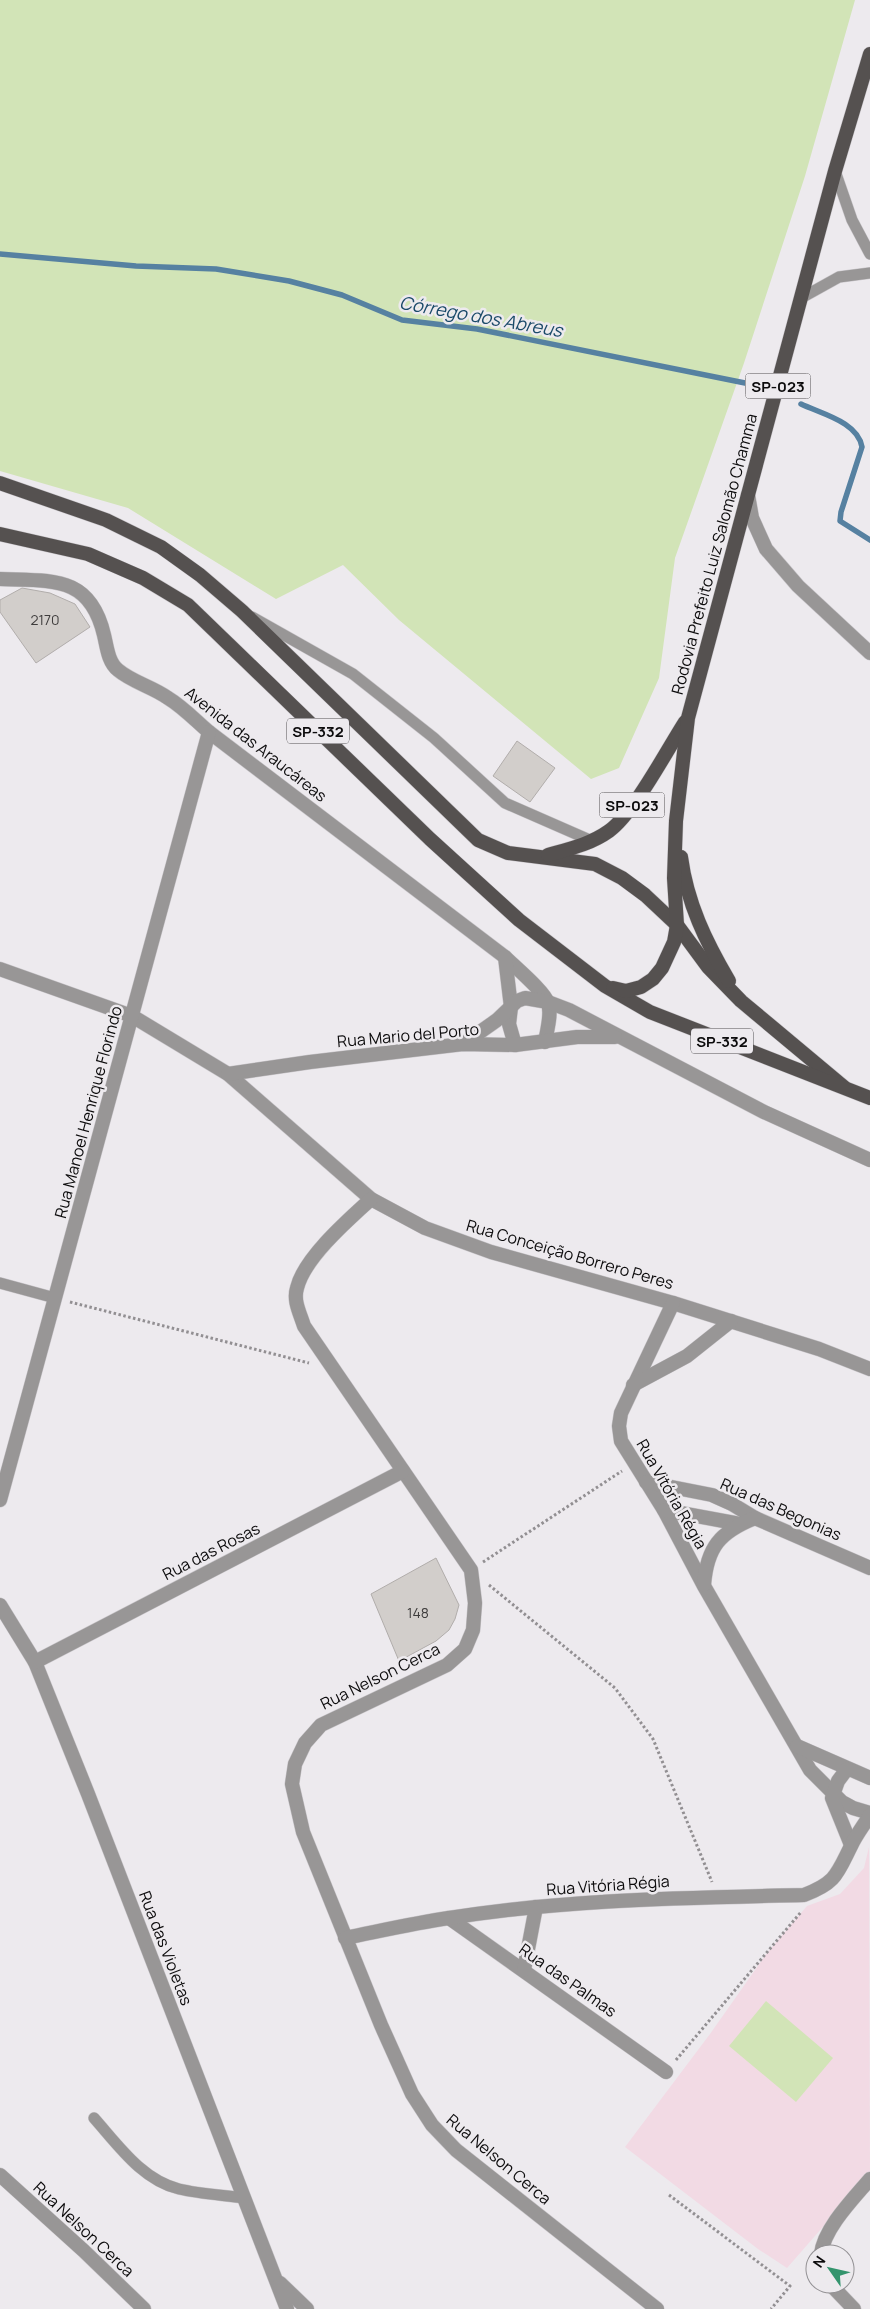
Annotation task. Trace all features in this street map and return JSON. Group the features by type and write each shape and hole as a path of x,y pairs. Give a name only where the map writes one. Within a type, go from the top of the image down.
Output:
{"main road":[{"name":"Rodovia Prefeito Luiz Salomão Chamma","path":"677,925 674,878 676,821 688,718 803,297 835,171 870,54"},
{"name":"SP-332","path":"0,483 106,520 161,547 200,575 242,611 478,840 508,853 595,864 622,878 645,895 677,925 708,966 741,1001 844,1087"},
{"name":"SP-332","path":"0,534 88,554 143,578 188,605 436,845 519,920 605,986 650,1012 870,1098"},
{"name":"SP-023","path":"544,857 592,841 611,830 624,816 688,718"},
{"path":"676,821 682,872 690,902 714,955 741,1001"},
{"name":"SP-332","path":"605,986 626,990 641,987 653,979 669,956 677,925"}],"street":[{"path":"748,495 752,518 766,549 798,586 870,654"},
{"name":"Avenida das Araucáreas","path":"0,579 48,581 76,589 90,598 96,609 110,658 117,670 170,699 209,732 505,958 548,1002"},
{"name":"Rua Manoel Henrique Florindo","path":"0,1500 209,732"},
{"path":"505,958 511,1007 509,1024 515,1045"},
{"name":"Rua Conceição Borrero Peres","path":"0,969 132,1016 228,1074 372,1199 425,1228 491,1252 673,1303 819,1349 870,1368"},
{"path":"463,1044 525,998 548,1002 569,1010 764,1112 870,1160"},
{"path":"545,1042 549,1012 548,1002"},
{"name":"Rua Mario del Porto","path":"228,1074 310,1062 463,1044 515,1045 591,1036 621,1038"},
{"name":"Rua Nelson Cerca","path":"372,1199 342,1226 305,1268 296,1288 296,1301 304,1326 471,1570 475,1603 473,1630 465,1649 447,1665 321,1725 305,1742 295,1764 292,1784 303,1832 381,2025 412,2094 432,2125 464,2156 658,2309"},
{"name":"Rua Vitória Régia","path":"345,1938 449,1918 536,1907 608,1901 804,1895 822,1888 833,1879 844,1864 851,1845 870,1814 853,1808 832,1794 810,1770 704,1586 664,1510 621,1441 620,1414 673,1303"},
{"path":"633,1385 687,1356 730,1321"},
{"name":"Rua das Rosas","path":"35,1662 403,1471"},
{"name":"Rua das Begonias","path":"646,1482 712,1495 755,1518 870,1568"},
{"name":"Rua das Begonias","path":"664,1510 740,1524"},
{"path":"704,1586 709,1554 717,1542 740,1524 755,1518"},
{"name":"Rua das Violetas","path":"0,1605 35,1662 287,2309"},
{"path":"797,1746 870,1778"},
{"path":"832,1794 838,1781 847,1769"},
{"name":"Rua Vitória Régia","path":"832,1794 851,1845"},
{"path":"524,1970 536,1907"},
{"name":"Rua das Palmas","path":"449,1918 666,2072"},
{"path":"824,2244 826,2236 844,2210 870,2179"},
{"name":"Rua Nelson Cerca","path":"1,2182 84,2251 144,2309"},
{"path":"276,2278 307,2309"},
{"path":"840,2294 854,2309"}],"lane":[{"path":"835,171 852,220 870,254"},
{"path":"803,297 839,277 870,273"},
{"path":"242,611 353,674 434,738 505,803 592,841"},
{"path":"0,1283 55,1298"},
{"path":"94,2118 139,2168 160,2182 179,2189 245,2198"}],"path":[{"path":"55,1298 334,1369"},
{"path":"634,1463 471,1570 615,1688 653,1739 718,1897"},
{"path":"666,2072 822,1888"},
{"path":"669,2195 790,2286 771,2309"}],"shaded area":[{"path":"869,1847 870,2173 808,2244 805,2244 805,2247 787,2268 758,2249 625,2147 710,2034 767,1953 807,1906 840,1894 864,1868"}],"green space":[{"path":"0,0 855,0 805,176 744,363 675,558 659,678 619,768 591,779 399,620 343,565 276,599 128,508 0,471"},
{"path":"766,2001 833,2058 796,2102 729,2046"}],"building":[{"path":"22,588 50,593 75,604 90,627 36,663 0,612 0,600"},
{"path":"517,741 555,768 530,802 493,776"},
{"path":"436,1558 459,1605 455,1619 449,1630 436,1641 399,1661 371,1594"}],"waterway":[{"name":"Córrego dos Abreus","path":"0,254 136,266 216,269 289,281 342,295 402,320 477,329 750,384"},
{"name":"Córrego dos Abreus","path":"801,404 838,420 854,431 859,438 862,447 841,512 840,521 870,540"}]}
